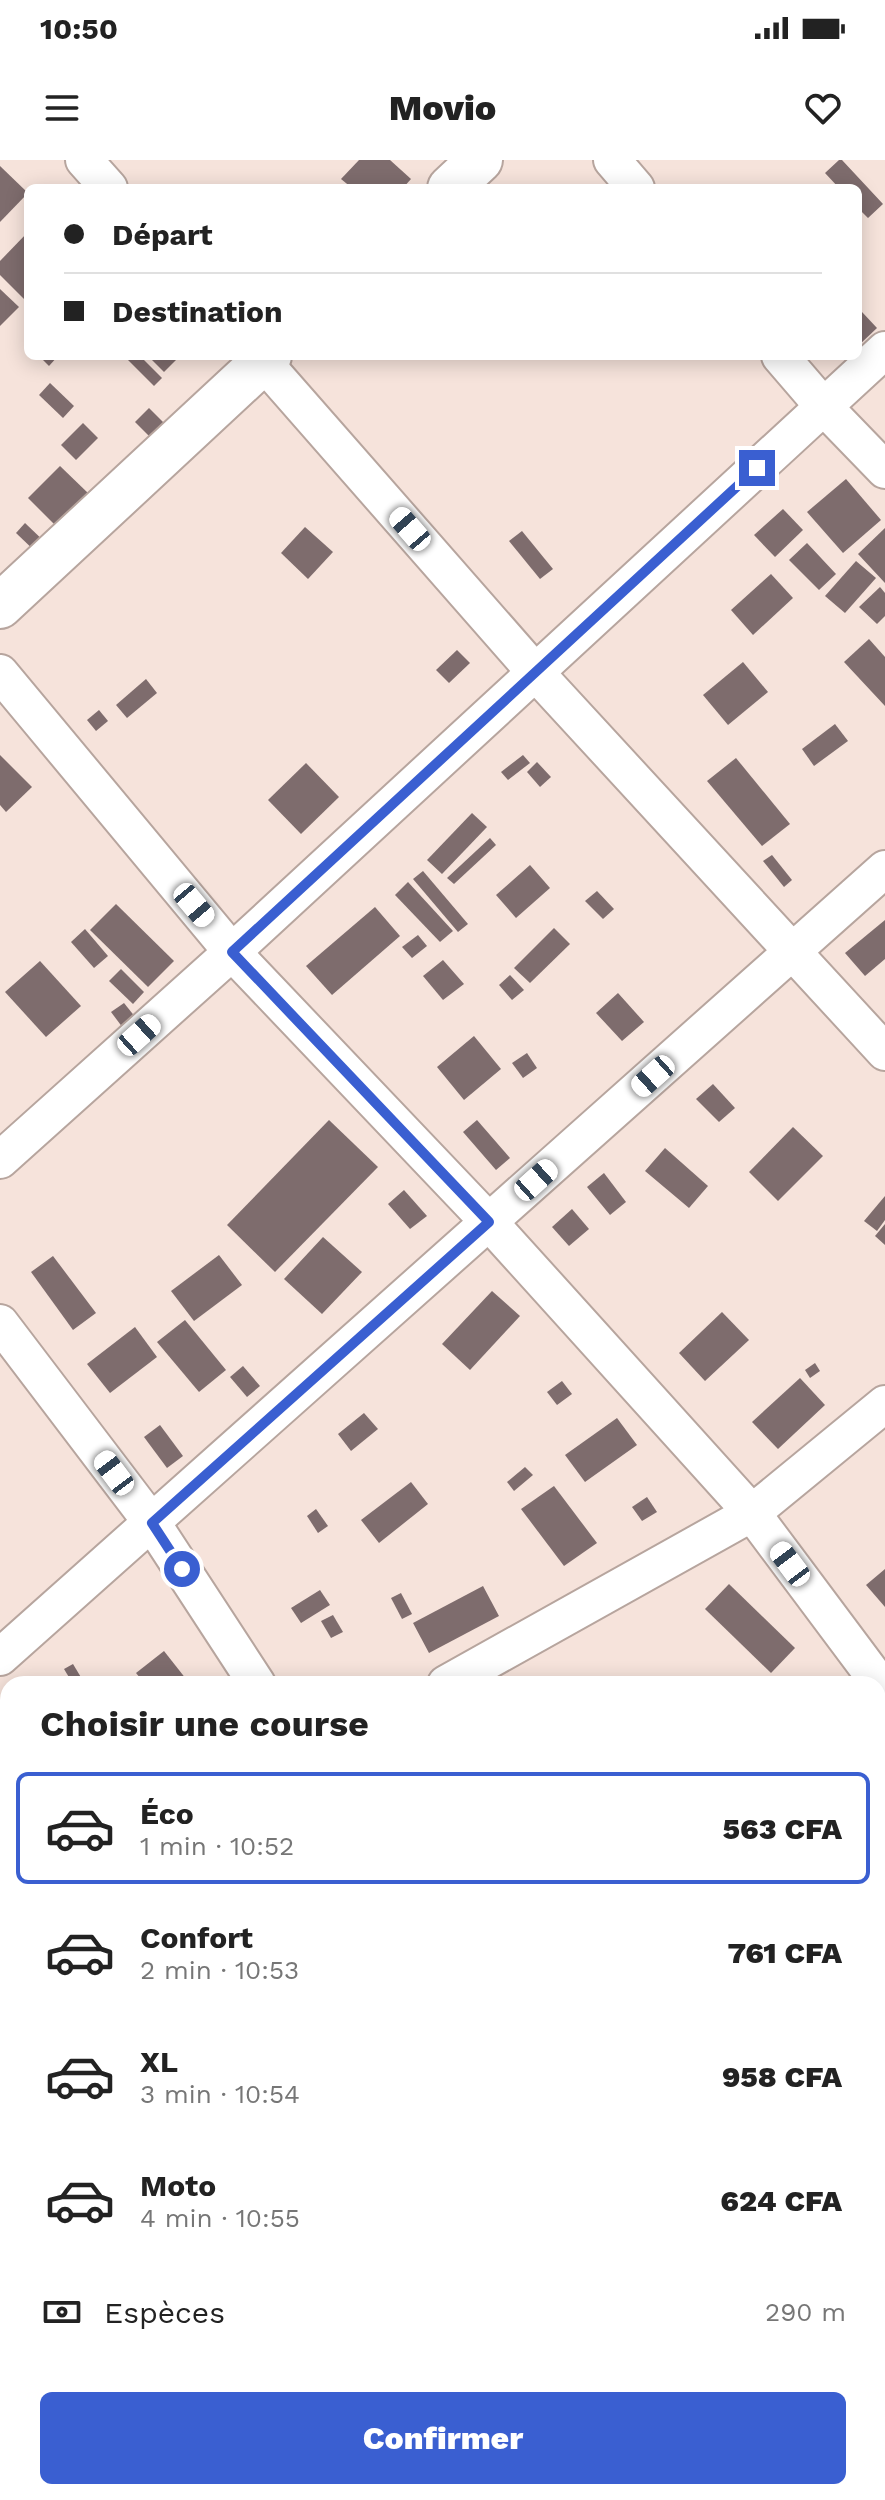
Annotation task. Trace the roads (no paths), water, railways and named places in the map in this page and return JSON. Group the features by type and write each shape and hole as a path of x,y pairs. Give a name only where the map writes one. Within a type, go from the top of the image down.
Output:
{"street":[{"path":"84,160 105,184"},
{"path":"454,184 480,160"},
{"path":"612,160 633,184"},
{"path":"0,1160 232,952 885,350"},
{"path":"0,606 261,360"},
{"path":"265,360 535,672 885,1052"},
{"path":"783,360 885,470"},
{"path":"0,673 232,952 489,1222 752,1513 874,1676"},
{"path":"0,1657 885,869"},
{"path":"0,1323 152,1523 252,1676"},
{"path":"460,1676 752,1513 885,1404"}]}
